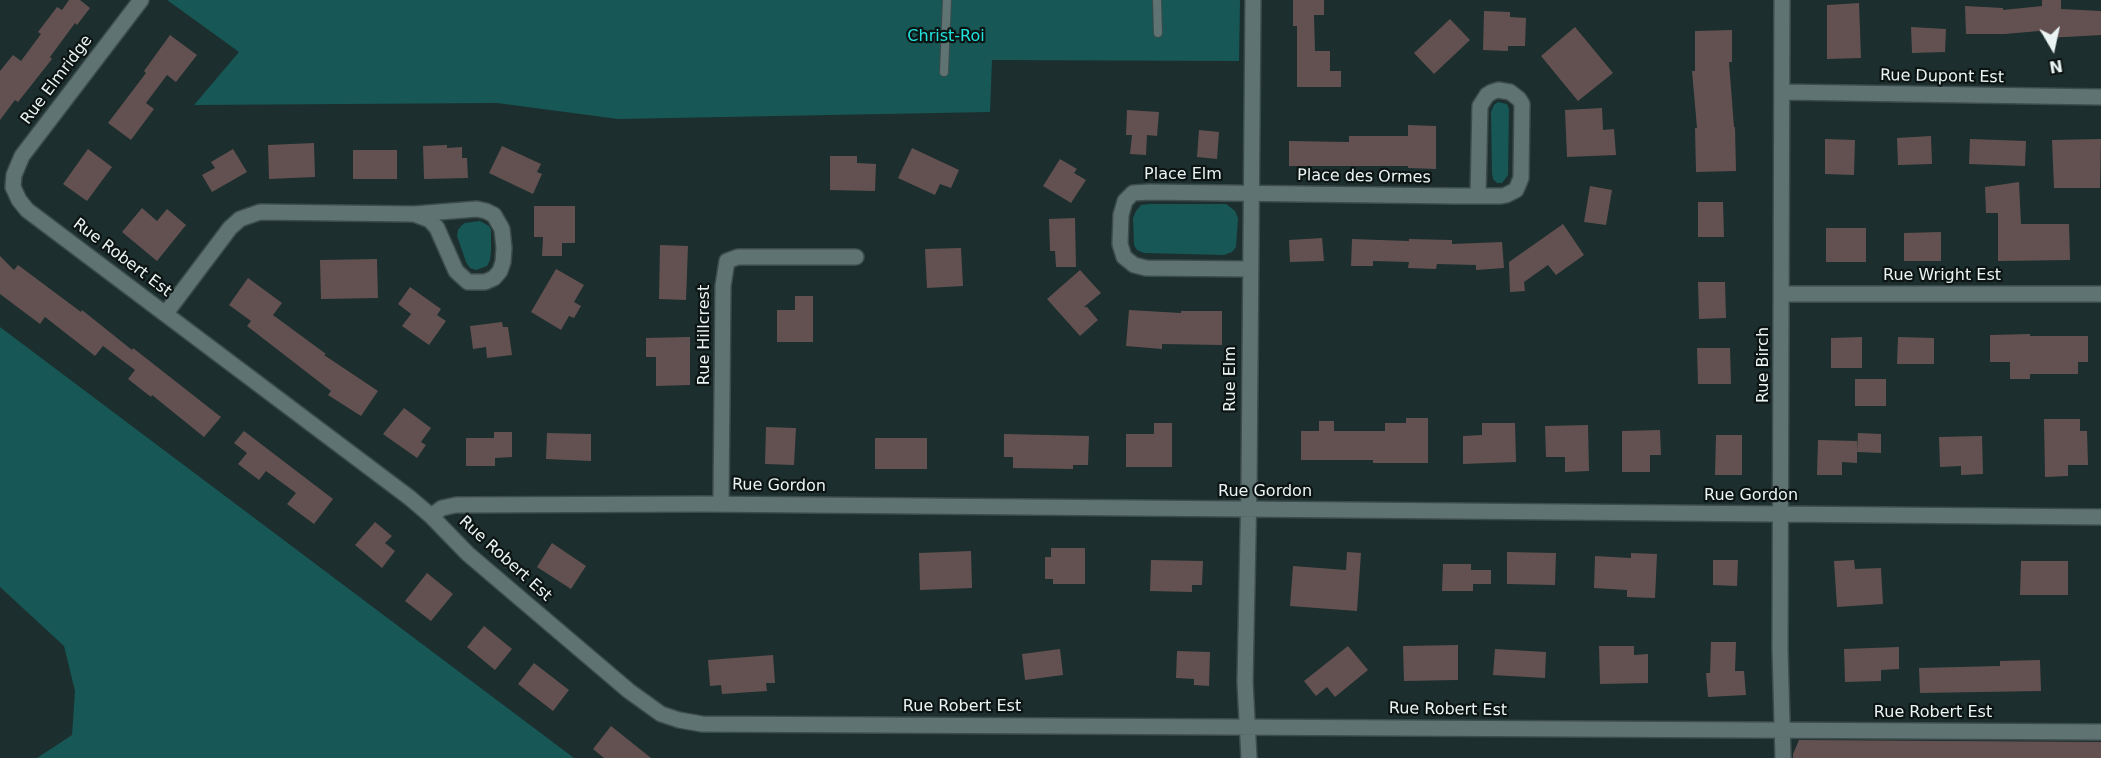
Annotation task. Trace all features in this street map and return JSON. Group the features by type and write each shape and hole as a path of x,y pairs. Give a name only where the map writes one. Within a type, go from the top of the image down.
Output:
{"street":[{"name":"Rue Elmridge","path":"13,187 14,175 22,156 141,0"},
{"name":"Rue Elm","path":"1249,758 1245,682 1253,0"},
{"name":"Rue Birch","path":"1782,0 1780,649 1783,758"},
{"name":"Place des Ormes","path":"1250,193 1478,196 1506,195 1520,186 1521,178 1522,104 1510,92 1498,90 1492,92 1487,95 1480,106 1478,196"},
{"name":"Rue Dupont Est","path":"1782,92 2101,97"},
{"name":"Rue Robert Est","path":"13,187 27,210 166,313 431,516 468,554 629,691 661,714 679,720 702,724 2101,732"},
{"name":"Place Elm","path":"1250,193 1133,193 1125,201 1123,208 1120,244 1124,257 1140,267 1250,269"},
{"path":"166,313 230,228 240,219 272,211 414,214 477,209 486,211 499,221 503,238 503,262 500,272 485,282 468,282 456,270 437,228 430,220 414,214"},
{"name":"Rue Hillcrest","path":"721,504 723,286 727,261 738,257 856,257"},
{"name":"Rue Wright Est","path":"1782,294 2101,294"},
{"name":"Rue Gordon","path":"431,516 442,508 456,505 721,504 2101,517"}],"lane":[{"path":"944,72 947,0"},
{"path":"1158,0 1158,33"}],"green space":[{"name":"Christ-Roi","path":"167,0 1240,0 1239,61 992,60 990,112 618,119 497,103 194,105 239,52"},
{"path":"1498,102 1507,104 1509,109 1508,175 1502,183 1497,183 1493,179 1492,173 1491,112"},
{"path":"1226,204 1235,211 1238,218 1236,247 1232,252 1224,255 1144,253 1137,250 1134,245 1133,218 1141,205"},
{"path":"480,221 489,226 491,230 491,251 487,266 476,270 470,268 466,262 457,236 458,230 465,223"},
{"path":"0,327 574,758 37,758 72,735 75,691 64,646 0,587"}],"building":[{"path":"69,0 80,0 90,8 77,25 75,23 50,57 52,59 18,102 15,100 0,120 0,71 13,55 21,61 41,34 38,32 57,7 62,10"},
{"path":"1293,0 1324,0 1324,15 1314,15 1315,51 1330,51 1330,71 1341,71 1341,87 1297,87 1297,26 1293,26"},
{"path":"2042,0 2061,0 2061,9 2101,11 2101,35 2047,38 2039,31 1966,34 1965,6 2003,8 2003,10 2042,6"},
{"path":"1859,3 1861,58 1827,59 1827,5"},
{"path":"1484,11 1510,12 1510,17 1526,18 1525,46 1508,46 1508,51 1483,50"},
{"path":"1450,19 1470,40 1434,74 1414,53"},
{"path":"1575,27 1613,73 1578,101 1541,56"},
{"path":"1911,27 1946,29 1945,52 1912,53"},
{"path":"1732,30 1732,62 1729,62 1735,127 1736,171 1696,172 1695,128 1697,128 1692,71 1695,71 1695,31"},
{"path":"170,35 197,55 176,82 167,75 146,103 154,109 131,140 108,123 146,73 144,71"},
{"path":"1602,108 1603,130 1614,129 1616,155 1567,157 1565,110"},
{"path":"1127,110 1159,112 1157,136 1147,135 1146,155 1130,154 1132,135 1126,135"},
{"path":"1408,125 1436,126 1436,169 1408,168 1408,166 1289,166 1289,141 1349,142 1349,136 1408,136"},
{"path":"1199,130 1219,132 1217,159 1197,157"},
{"path":"1931,136 1932,164 1898,165 1897,138"},
{"path":"1825,139 1855,140 1854,175 1825,174"},
{"path":"1970,139 2026,141 2025,166 1969,164"},
{"path":"2101,139 2100,188 2054,188 2052,140"},
{"path":"314,143 315,177 269,179 268,145"},
{"path":"447,145 447,148 462,147 462,158 467,158 468,178 424,179 423,146"},
{"path":"502,146 541,164 537,172 542,174 533,194 489,173"},
{"path":"912,148 959,170 951,188 940,184 935,195 898,178"},
{"path":"88,149 112,167 87,201 63,184"},
{"path":"233,149 247,172 212,192 202,175 215,168 211,162"},
{"path":"353,150 397,150 397,179 353,179"},
{"path":"830,156 857,156 857,163 876,164 875,191 830,190"},
{"path":"1060,159 1077,169 1074,173 1086,180 1071,203 1043,186"},
{"path":"2019,182 2021,224 2069,224 2070,260 1998,261 1998,213 1986,213 1985,187"},
{"path":"1590,186 1612,190 1606,225 1584,222"},
{"path":"1698,202 1723,202 1724,237 1698,237"},
{"path":"534,206 575,206 575,243 562,243 562,256 542,256 543,237 534,237"},
{"path":"142,208 157,221 167,209 186,225 157,261 122,232"},
{"path":"1075,218 1076,267 1056,267 1055,251 1050,251 1049,219"},
{"path":"1563,224 1584,255 1556,275 1548,265 1524,282 1525,291 1510,292 1509,262"},
{"path":"1826,228 1866,228 1866,262 1826,262"},
{"path":"1941,232 1941,261 1904,261 1904,233"},
{"path":"1322,238 1324,261 1290,262 1289,240"},
{"path":"1352,239 1452,240 1452,244 1502,242 1504,268 1476,270 1476,265 1437,264 1436,269 1408,268 1409,262 1373,261 1373,266 1351,266"},
{"path":"660,245 688,246 686,300 659,299"},
{"path":"961,248 963,286 927,288 925,249"},
{"path":"0,256 14,270 18,265 81,312 82,310 221,417 204,437 152,395 151,397 128,379 135,370 103,346 95,356 45,317 40,324 0,294"},
{"path":"377,259 378,298 321,299 320,260"},
{"path":"556,269 584,285 574,302 581,306 574,318 569,316 561,330 531,312"},
{"path":"1080,270 1101,293 1084,307 1087,307 1098,320 1080,336 1047,299"},
{"path":"248,278 282,303 273,315 326,354 324,355 378,391 361,416 328,395 331,391 247,326 251,321 229,305"},
{"path":"1698,282 1725,282 1726,318 1699,319"},
{"path":"410,287 441,309 437,315 446,321 429,345 402,326 411,314 398,304"},
{"path":"795,296 813,296 813,342 777,342 777,310 795,310"},
{"path":"1129,310 1181,313 1181,311 1222,311 1222,345 1162,344 1162,349 1126,346"},
{"path":"502,322 503,327 508,327 512,355 487,358 486,347 473,349 470,326"},
{"path":"2030,334 2030,336 2088,336 2088,362 2078,362 2078,374 2030,374 2030,379 2010,379 2010,362 1990,362 1990,335"},
{"path":"690,337 690,385 656,386 656,357 646,357 646,338"},
{"path":"1862,337 1862,368 1831,368 1831,338"},
{"path":"1898,337 1934,338 1934,364 1897,364"},
{"path":"1697,348 1730,348 1731,384 1698,384"},
{"path":"1855,379 1886,379 1886,406 1855,406"},
{"path":"404,408 431,428 421,442 426,445 417,458 383,434"},
{"path":"1406,418 1428,418 1428,463 1301,460 1301,431 1319,431 1319,421 1334,421 1334,431 1385,431 1385,423 1406,423"},
{"path":"2044,419 2080,419 2080,431 2087,431 2088,465 2068,465 2068,476 2045,477"},
{"path":"1154,423 1172,423 1172,467 1126,467 1126,434 1154,434"},
{"path":"1482,423 1515,423 1516,462 1463,464 1463,436 1482,435"},
{"path":"1588,425 1589,471 1565,472 1565,457 1546,457 1545,426"},
{"path":"766,427 796,428 794,465 765,464"},
{"path":"1660,430 1661,455 1650,455 1650,472 1622,472 1622,431"},
{"path":"244,431 333,499 314,524 287,504 296,493 266,471 259,480 238,464 247,453 234,443"},
{"path":"494,432 512,432 512,457 495,458 495,466 466,466 466,438 494,438"},
{"path":"547,433 591,434 591,461 546,459"},
{"path":"1858,433 1881,434 1881,453 1857,452"},
{"path":"1004,434 1089,436 1088,465 1073,465 1073,469 1013,468 1013,457 1004,457"},
{"path":"1716,435 1742,435 1742,475 1715,475"},
{"path":"1982,436 1983,474 1961,475 1961,466 1940,467 1939,437"},
{"path":"875,438 927,438 927,469 875,469"},
{"path":"1818,440 1857,441 1857,463 1842,462 1842,475 1817,475"},
{"path":"375,522 392,536 385,543 395,551 382,568 355,545"},
{"path":"552,543 586,566 571,589 537,567"},
{"path":"1051,548 1085,548 1085,584 1053,584 1053,579 1045,579 1045,557 1051,557"},
{"path":"971,551 972,588 920,590 919,553"},
{"path":"1347,552 1361,553 1357,611 1290,606 1293,566 1346,570"},
{"path":"1507,552 1556,553 1555,585 1507,584"},
{"path":"1631,553 1657,554 1655,598 1627,597 1627,590 1594,588 1595,556 1631,558"},
{"path":"1151,560 1203,561 1202,585 1192,585 1192,592 1150,591"},
{"path":"1713,560 1738,560 1737,586 1713,585"},
{"path":"1854,560 1855,569 1881,568 1883,604 1837,607 1834,561"},
{"path":"2021,561 2068,561 2068,595 2020,595"},
{"path":"1443,564 1471,564 1471,570 1491,570 1491,584 1473,584 1473,591 1442,591"},
{"path":"427,573 453,594 431,621 405,601"},
{"path":"484,626 512,649 495,670 467,647"},
{"path":"1711,642 1736,642 1735,671 1744,671 1746,695 1708,697 1706,673 1710,673"},
{"path":"1458,645 1458,680 1404,681 1403,646"},
{"path":"1348,646 1368,670 1335,697 1327,687 1316,696 1304,681"},
{"path":"1599,646 1634,646 1634,655 1648,654 1648,683 1600,684"},
{"path":"1899,647 1899,669 1881,670 1881,681 1845,682 1844,649"},
{"path":"1060,649 1063,675 1025,680 1022,654"},
{"path":"1495,649 1546,652 1545,678 1493,675"},
{"path":"1177,651 1210,652 1209,686 1194,685 1194,679 1176,678"},
{"path":"773,655 775,683 766,683 767,691 722,694 721,685 710,686 708,660"},
{"path":"2040,660 2041,691 1920,693 1919,668 2000,666 2000,661"},
{"path":"534,663 569,690 553,711 518,684"},
{"path":"611,726 651,758 604,758 593,749"},
{"path":"1799,740 2101,742 2101,758 1793,758"}]}
